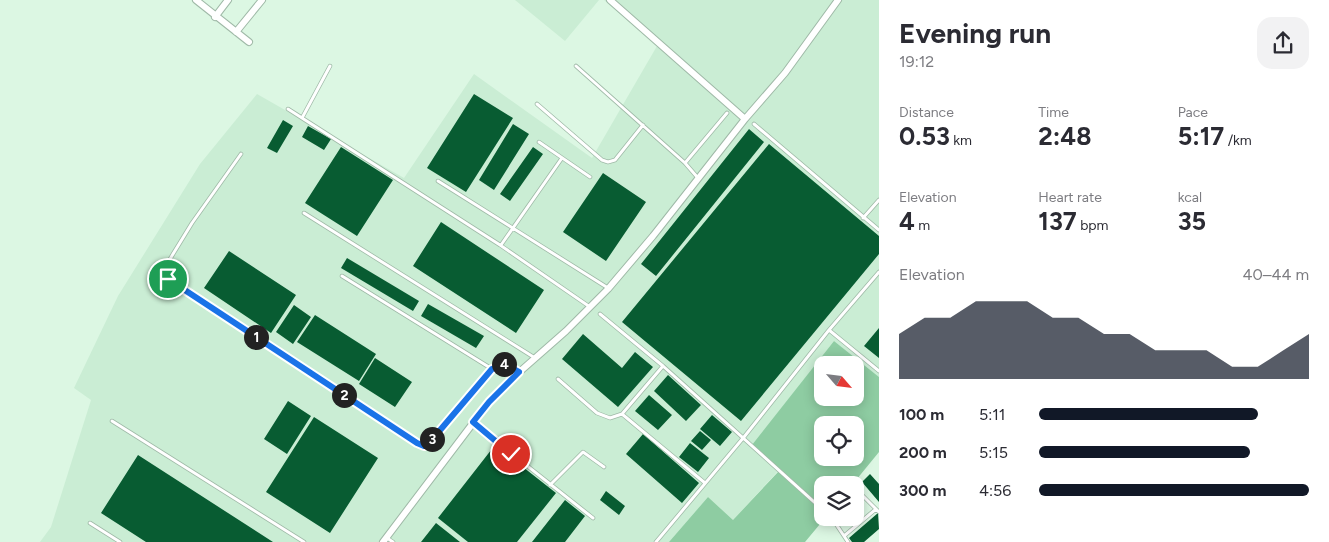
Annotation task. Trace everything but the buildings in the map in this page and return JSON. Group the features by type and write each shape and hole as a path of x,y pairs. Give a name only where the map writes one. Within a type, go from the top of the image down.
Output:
{"street":[{"path":"196,0 249,42"},
{"path":"215,16 228,0"},
{"path":"236,32 262,0"},
{"path":"610,0 745,119"},
{"path":"385,540 489,402 608,289 659,229 745,119 785,73 838,0"}],"lane":[{"path":"302,118 330,66"},
{"path":"576,66 685,163 698,178"},
{"path":"537,104 602,160 608,162 615,160 643,125"},
{"path":"288,109 500,245 590,307"},
{"path":"685,163 727,113"},
{"path":"754,124 879,230"},
{"path":"539,142 590,177"},
{"path":"241,154 173,254 166,266 165,273 168,279 424,446 430,442 492,369 504,364 519,372"},
{"path":"500,245 562,158"},
{"path":"438,181 608,289"},
{"path":"863,218 879,200"},
{"path":"304,213 536,359"},
{"path":"656,542 744,437 829,330 879,272"},
{"path":"342,276 492,369"},
{"path":"600,314 744,437 814,502"},
{"path":"829,330 879,371"},
{"path":"558,379 597,413 610,418 622,414 663,366"},
{"path":"622,414 705,483"},
{"path":"112,421 304,542"},
{"path":"473,422 593,518"},
{"path":"550,485 583,452 604,467"},
{"path":"844,536 878,510 864,497"},
{"path":"90,523 120,542"},
{"path":"837,526 848,542"},
{"path":"385,540 393,542"}],"shaded area":[{"path":"515,0 599,0 565,41"},
{"path":"604,0 879,0 879,377 864,365 864,356 853,356 834,341 822,356 814,356 814,367 753,445 779,470 733,520 708,497 669,542 40,542 51,527 91,400 74,388 118,296 200,164 257,94 404,178 474,74 592,158 657,46"}],"green space":[{"path":"834,341 853,356 822,356"},
{"path":"864,365 879,377 879,452 859,476 814,476 814,526 818,526 805,542 669,542 708,497 733,520 779,471 752,445 814,366 814,406 864,406"}],"route":[{"path":"168,279 424,446 430,442 492,369 504,364 519,372 489,402 473,422 511,454"}]}
